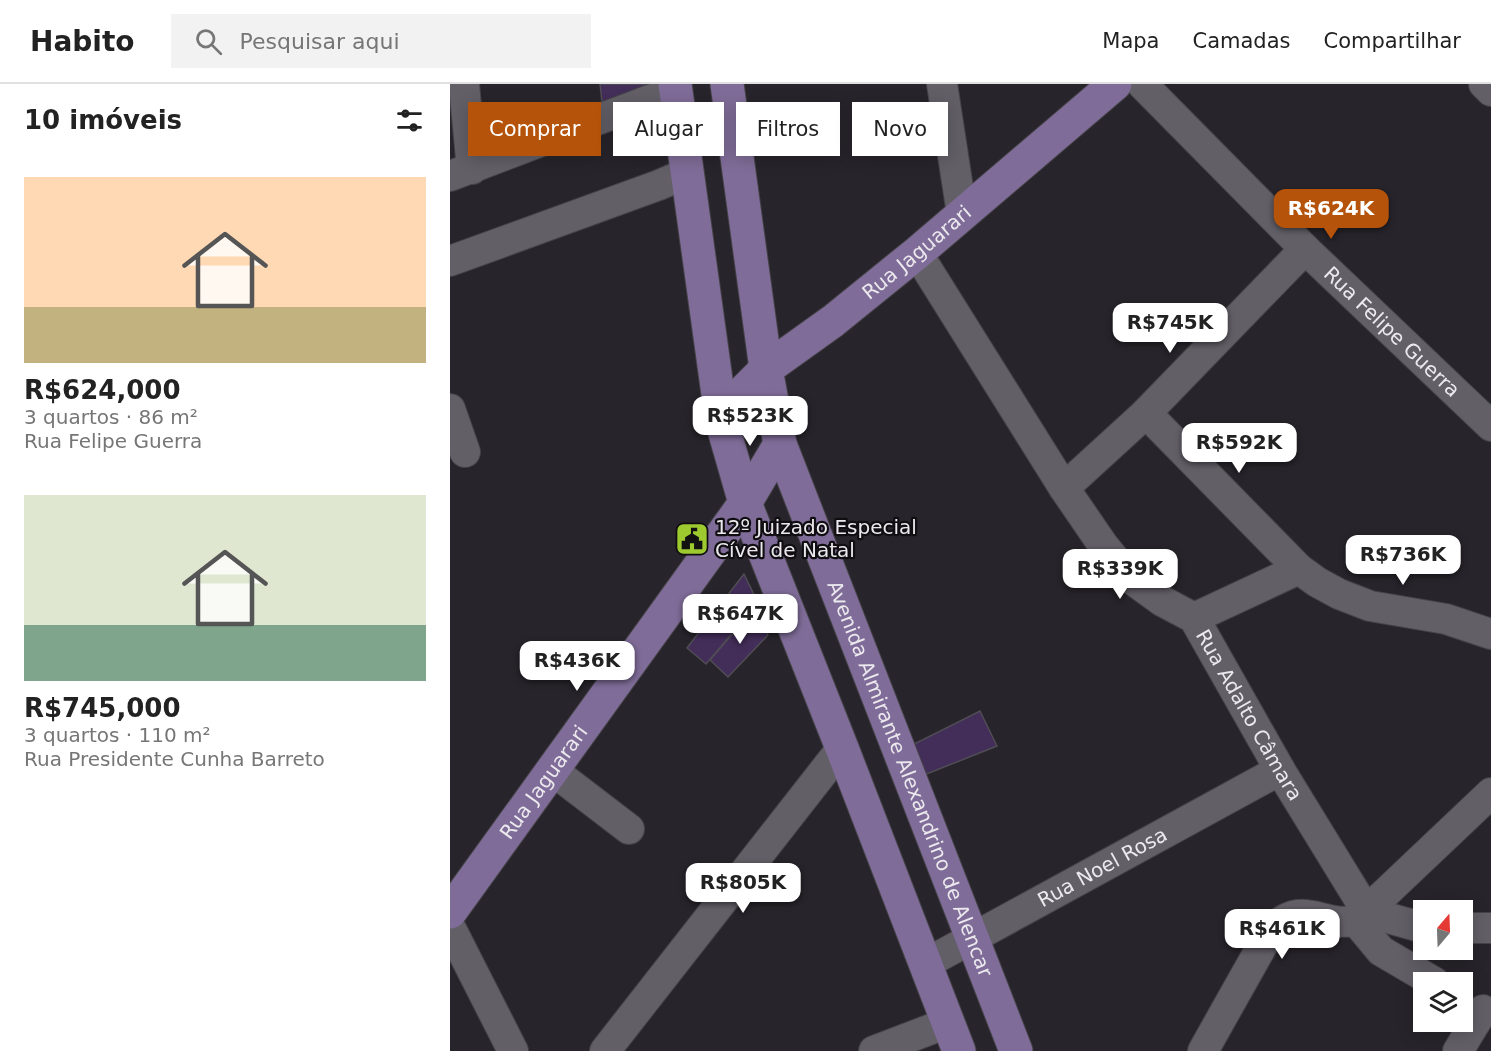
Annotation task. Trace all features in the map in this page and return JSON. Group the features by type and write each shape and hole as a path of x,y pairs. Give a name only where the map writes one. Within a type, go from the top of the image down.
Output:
{"main road":[{"name":"Avenida Almirante Alexandrino de Alencar","path":"727,84 766,369 780,444 1016,1051"},
{"name":"Rua Jaguarari","path":"722,423 734,401 766,369 833,321 918,253 1115,84"},
{"path":"675,87 722,423 745,503 953,1037"},
{"name":"Rua Jaguarari","path":"450,912 745,503 780,444"}],"street":[{"path":"464,84 461,172 675,87"},
{"path":"942,84 963,214"},
{"name":"Rua Felipe Guerra","path":"1142,84 1305,249 1491,426"},
{"path":"1484,84 1491,91"},
{"path":"450,261 687,173"},
{"path":"1064,488 1146,413 1305,249"},
{"name":"Rua Adalto Câmara","path":"918,253 1064,488 1103,545 1129,577 1162,601 1194,618 1381,951 1417,972"},
{"path":"450,409 465,452"},
{"path":"1146,413 1299,568 1332,590 1370,606 1446,619 1491,634"},
{"path":"1194,618 1299,568"},
{"path":"605,1051 842,748"},
{"path":"552,770 629,829"},
{"name":"Rua Noel Rosa","path":"925,964 1280,770"},
{"path":"1362,917 1491,793"},
{"path":"1203,1051 1271,930 1281,921 1301,914 1338,922 1362,917 1413,926"},
{"path":"450,927 513,1051"},
{"path":"1473,928 1491,928"},
{"path":"1458,1051 1479,1008"},
{"path":"874,1051 953,1037"}],"building":[{"path":"600,84 653,84 602,102"},
{"path":"744,574 758,603 706,664 687,648"},
{"path":"753,610 768,635 728,677 710,660"},
{"path":"980,711 997,746 924,775 912,745"}],"place":[{"name":"12º Juizado Especial Cível de Natal","path":"692,539"}]}
